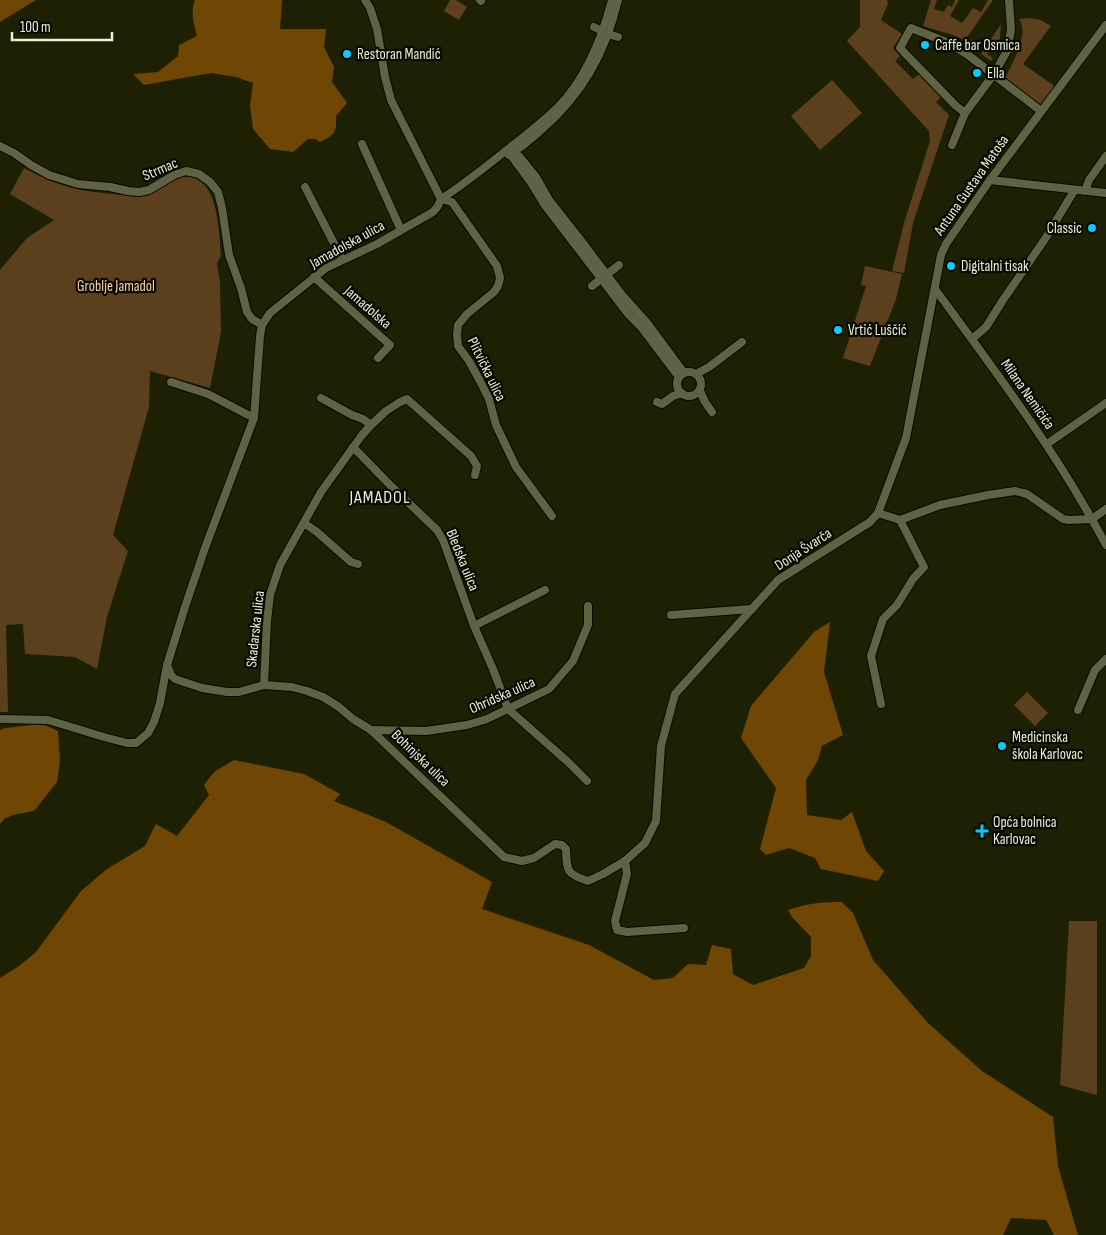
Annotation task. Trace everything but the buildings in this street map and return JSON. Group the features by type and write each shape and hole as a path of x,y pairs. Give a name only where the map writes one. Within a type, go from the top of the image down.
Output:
{"street":[{"path":"365,0 370,8 377,29 391,100 441,199"},
{"path":"511,150 560,105 587,67 606,33 612,0"},
{"path":"511,150 522,146 551,121 577,93 591,70 618,0"},
{"path":"952,145 966,114 994,74 1007,51 1011,30 1009,0"},
{"name":"Antuna Gustava Matoša","path":"878,513 906,438 941,255 946,244 990,180 1106,25"},
{"path":"594,27 618,37"},
{"path":"966,114 900,48 911,28 949,43 961,50 1041,111"},
{"path":"362,144 401,230"},
{"name":"Strmac","path":"0,146 49,175 78,184 139,192 149,190 174,175 186,171 199,174 210,182 218,192 229,255 241,288 247,312 252,319 262,325"},
{"path":"519,156 522,146"},
{"path":"511,150 519,156 536,177 549,200 604,276 629,315 682,375"},
{"path":"511,150 544,204 604,276"},
{"name":"Jamadolska ulica","path":"262,325 270,313 326,268 377,244 432,212 438,206 441,199 495,159 511,150"},
{"path":"1085,192 1089,180 1106,156"},
{"path":"990,180 1106,193"},
{"path":"306,187 342,259"},
{"path":"972,339 986,327 1045,239 1074,190"},
{"name":"Plitvička ulica","path":"441,199 452,202 497,266 500,278 494,292 467,314 458,325 458,346 480,381 489,400 496,424 516,468 552,516"},
{"path":"592,286 619,265"},
{"name":"Jamadolska","path":"314,277 390,345 378,358"},
{"name":"Milana Nemičića","path":"936,289 1047,444 1092,519"},
{"path":"0,719 48,720 127,743 136,743 148,733 154,722 160,702 167,665 185,607 254,418 262,325"},
{"path":"698,376 742,342"},
{"path":"691,372 698,376 702,385 697,393 687,395 680,391 677,384 682,375 691,372"},
{"path":"171,382 208,394 254,418"},
{"path":"657,402 662,404 680,391"},
{"path":"697,393 712,412"},
{"path":"321,398 352,415 364,419 370,424"},
{"name":"Skadarska ulica","path":"264,685 270,595 280,565 321,492 370,424 386,411 407,399 471,456 477,466 475,475"},
{"path":"1047,444 1106,403"},
{"name":"Bledska ulica","path":"353,447 437,530 443,540 474,626 493,668 508,709 568,762 586,781"},
{"path":"878,513 900,520 940,505 1015,491 1027,494 1063,519 1092,519 1106,509"},
{"name":"Donja Švarča","path":"626,861 645,843 656,821 660,746 675,694 778,580 870,522 878,513"},
{"path":"1092,519 1106,545"},
{"path":"881,704 871,656 883,619 897,605 913,579 924,566 900,520"},
{"path":"304,523 351,562 358,564"},
{"path":"474,626 545,590"},
{"name":"Ohridska ulica","path":"371,730 426,731 467,725 487,719 549,689 573,660 588,625 588,606"},
{"path":"671,616 752,609"},
{"path":"1078,710 1094,670 1106,659"},
{"name":"Bohinjska ulica","path":"167,665 170,675 175,679 202,688 239,692 264,685 292,687 307,690 323,697 371,730 504,857 522,861 534,858 555,844 562,845 566,849 567,866 573,876 588,881 626,861"},
{"path":"626,861 627,874 615,921 618,930 627,932 684,928"}],"green space":[{"path":"450,0 456,0 467,7 459,20 444,11"},
{"path":"860,0 887,0 888,4 881,20 902,34 893,48 900,56 895,61 913,79 919,74 941,97 936,102 949,115 913,223 904,273 892,271 904,223 930,141 929,131 847,41 860,27"},
{"path":"931,0 937,0 934,9 944,12 948,5 952,7 955,0 959,0 950,16 962,23 973,8 981,12 988,0 993,0 965,40 923,26"},
{"path":"1019,19 1041,20 1051,26 1023,64 1056,87 1042,104 1005,78 1019,49 1022,25"},
{"path":"1001,24 997,50 995,53 990,50 987,54 993,58 991,61 981,54"},
{"path":"832,80 862,113 820,150 791,116"},
{"name":"Groblje Jamadol","path":"24,168 70,187 85,191 120,195 149,194 182,177 194,178 203,184 210,193 218,219 221,256 217,263 220,283 221,332 210,388 150,371 149,407 113,535 128,551 107,617 97,669 75,657 25,654 23,624 6,625 8,712 0,712 0,270 27,238 54,220 10,194"},
{"path":"865,266 902,274 896,299 870,366 843,358 866,286 861,285"},
{"path":"1027,692 1048,713 1035,726 1014,705"},
{"path":"1069,921 1097,921 1097,1095 1060,1085"}],"shaded area":[{"path":"0,0 36,0 0,22"},
{"path":"195,0 282,0 280,29 326,29 324,47 334,67 332,82 347,103 336,116 334,133 320,142 315,139 308,139 293,152 270,149 253,129 250,106 253,83 236,77 211,73 144,85 133,74 158,72 178,56 179,45 197,36 193,14"},
{"path":"830,622 824,672 843,735 822,746 818,760 806,780 807,815 841,820 852,812 866,851 884,871 878,881 821,869 815,858 789,848 766,855 760,849 776,788 741,738 751,706 814,632"},
{"path":"41,724 58,731 60,761 57,782 34,811 13,815 4,819 0,824 0,730"},
{"path":"234,760 304,774 340,794 334,801 386,822 492,882 482,909 589,945 654,980 673,978 688,964 706,965 712,945 731,949 733,974 753,985 804,968 811,956 811,937 788,910 815,903 842,902 853,913 873,960 928,1023 982,1071 1053,1117 1058,1166 1078,1235 1054,1235 1046,1220 1011,1218 1003,1235 0,1235 0,978 36,952 81,891 107,869 145,846 156,824 177,836 209,795 204,785 214,772"}],"place":[{"name":"Caffe bar Osmica","path":"925,45"},
{"name":"Restoran Mandić","path":"347,54"},
{"name":"Ella","path":"977,73"},
{"name":"Classic","path":"1092,228"},
{"name":"Digitalni tisak","path":"951,266"},
{"name":"Vrtić Luščić","path":"838,330"},
{"name":"Medicinska škola Karlovac","path":"1002,746"},
{"name":"Opća bolnica Karlovac","path":"982,831"}],"district":[{"name":"JAMADOL","path":"380,497"}]}
